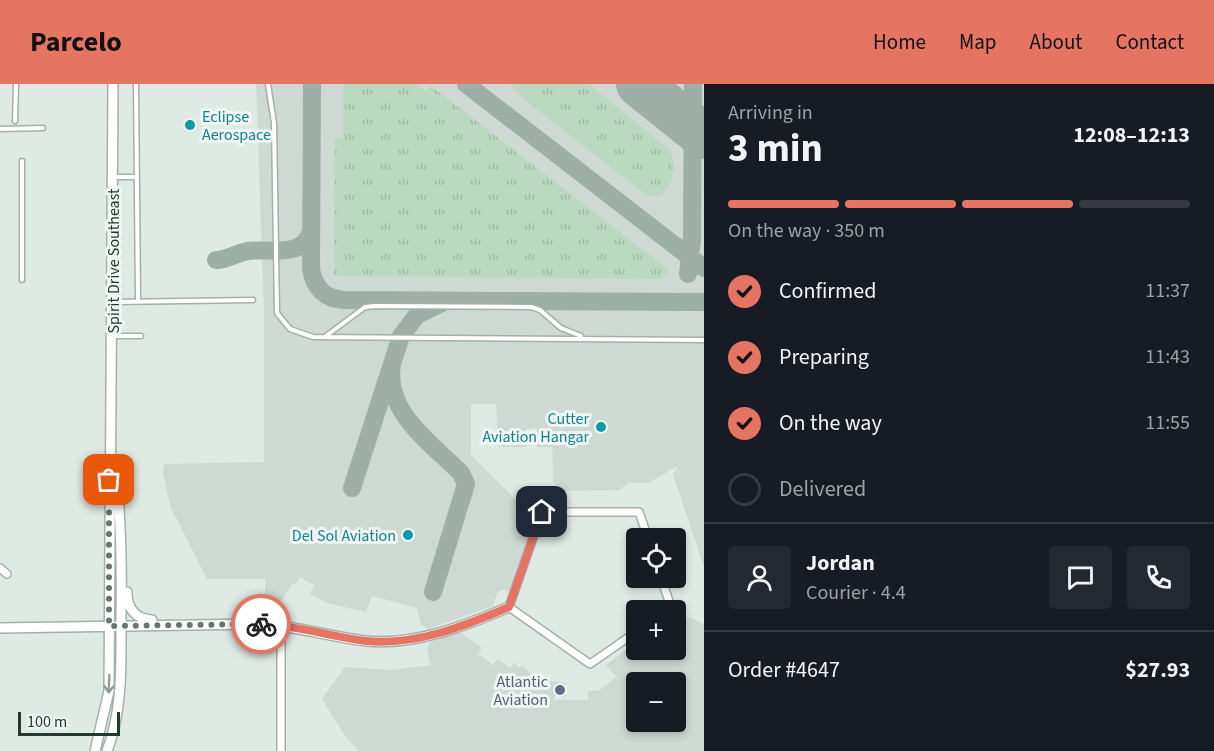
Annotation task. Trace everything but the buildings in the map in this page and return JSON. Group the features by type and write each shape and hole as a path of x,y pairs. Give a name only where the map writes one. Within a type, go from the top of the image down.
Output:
{"street":[{"name":"Spirit Drive Southeast","path":"112,439 113,84"},
{"path":"107,751 119,692 122,626 122,537 112,439"},
{"path":"95,751 109,691 108,503 112,439"},
{"path":"509,607 542,512 639,512 645,528"},
{"path":"122,537 127,555 127,601 131,610 145,620 184,619 196,624"},
{"path":"0,568 8,574"},
{"path":"0,628 196,624 281,625 358,639 392,642 433,634 509,607"},
{"path":"509,607 590,664 626,639"},
{"path":"281,625 281,751"}],"lane":[{"path":"136,84 138,300"},
{"path":"268,84 274,123 277,313 290,329 303,336 322,337 704,340"},
{"path":"15,121 16,85"},
{"path":"0,129 43,128"},
{"path":"22,161 22,280"},
{"path":"113,177 137,177"},
{"path":"113,302 253,300"},
{"path":"322,337 332,333 365,307 386,306 531,307 540,310 561,328 596,338"},
{"path":"113,336 141,336"}],"shaded area":[{"path":"256,84 704,84 704,567 673,474 678,466 648,483 628,483 620,490 563,491 553,481 552,447 537,447 537,428 526,429 526,447 498,447 496,404 471,404 471,455 515,499 526,503 521,519 532,524 511,592 502,590 497,593 493,606 428,629 421,625 417,608 372,596 366,612 327,603 310,594 314,585 300,577 295,585 292,584 282,601 265,594 265,579 207,579 170,506 163,473 164,464 264,462 264,313"},
{"path":"686,618 692,618 704,625 704,751 359,751 345,736 322,699 345,667 392,670 430,665 427,648 430,642 460,632 482,648 478,654 493,665 498,659 510,668 514,663 520,668 522,665 536,679 566,683 566,697 554,696 554,700 588,700 588,691 600,690 616,677 606,665 626,650 626,660 686,660"}],"green space":[{"path":"343,84 416,84 426,91 431,86 669,270 662,279 334,276 335,138 343,138"},
{"path":"509,84 589,84 670,150 673,174 667,189 655,196 646,195 529,103"}],"taxiway":[{"path":"312,84 311,269 315,282 326,295 344,300 704,302"},
{"path":"466,84 704,268"},
{"path":"688,274 692,239 693,84"},
{"path":"216,260 248,251 293,249 301,246 311,231"},
{"path":"352,488 401,336 417,315 442,303"},
{"path":"392,364 391,381 402,412 424,438 461,473 466,484 433,592"}],"runway":[{"path":"639,84 704,136"}],"way so far":[{"path":"109,480 109,626 261,624"}],"place":[{"name":"Eclipse Aerospace","path":"190,125"},
{"name":"Cutter Aviation Hangar","path":"601,427"},
{"name":"Del Sol Aviation","path":"408,535"},
{"name":"Atlantic Aviation","path":"560,690"}],"route":[{"path":"261,624 302,628 367,641 392,642 433,634 490,615 509,607 542,512"}]}
